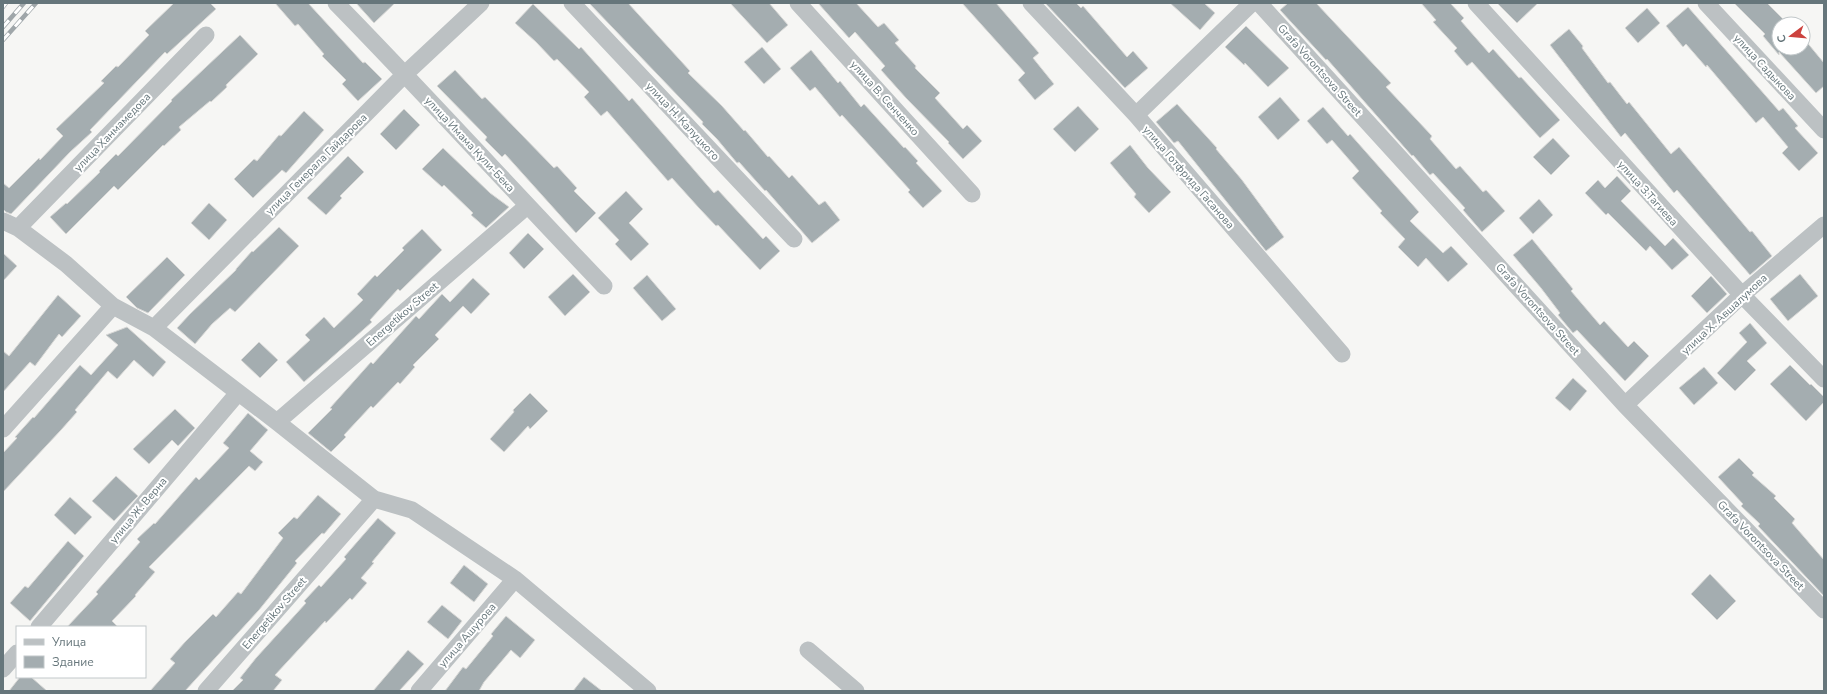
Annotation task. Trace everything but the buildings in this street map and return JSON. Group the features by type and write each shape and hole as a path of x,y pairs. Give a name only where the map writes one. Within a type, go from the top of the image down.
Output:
{"street":[{"name":"улица Имама Кули-Бека","path":"336,3 405,74 527,206 604,286"},
{"name":"улица Генерала Гайдарова","path":"154,328 405,74 481,3"},
{"name":"улица Н. Калуцкого","path":"572,3 794,239"},
{"name":"улица В. Сенченко","path":"798,3 972,194"},
{"name":"улица Готфрида Гасанова","path":"1031,3 1136,115 1342,354"},
{"path":"1136,115 1252,3"},
{"name":"Grafa Vorontsova Street","path":"1258,3 1625,405 1824,610"},
{"name":"улица З.Тагиева","path":"1476,3 1742,295 1824,379"},
{"name":"улица Садыкова","path":"1706,3 1824,130"},
{"name":"улица Ханмамедова","path":"10,224 206,36"},
{"name":"Energetikov Street","path":"277,422 527,206"},
{"path":"10,224 66,264 113,306 154,328 277,422 374,499 412,510 515,579 648,691"},
{"name":"улица Х. Авшалумова","path":"1625,405 1742,295 1824,225"},
{"path":"3,429 113,306"},
{"name":"улица Ж. Верна","path":"40,626 238,393"},
{"name":"Energetikov Street","path":"206,691 374,499"},
{"name":"улица Ашурова","path":"419,691 515,579"},
{"path":"808,650 856,691"},
{"path":"3,669 16,654"}],"railway":[{"path":"3,7 6,3"},
{"path":"3,27 24,3"},
{"path":"3,40 36,3"}]}
